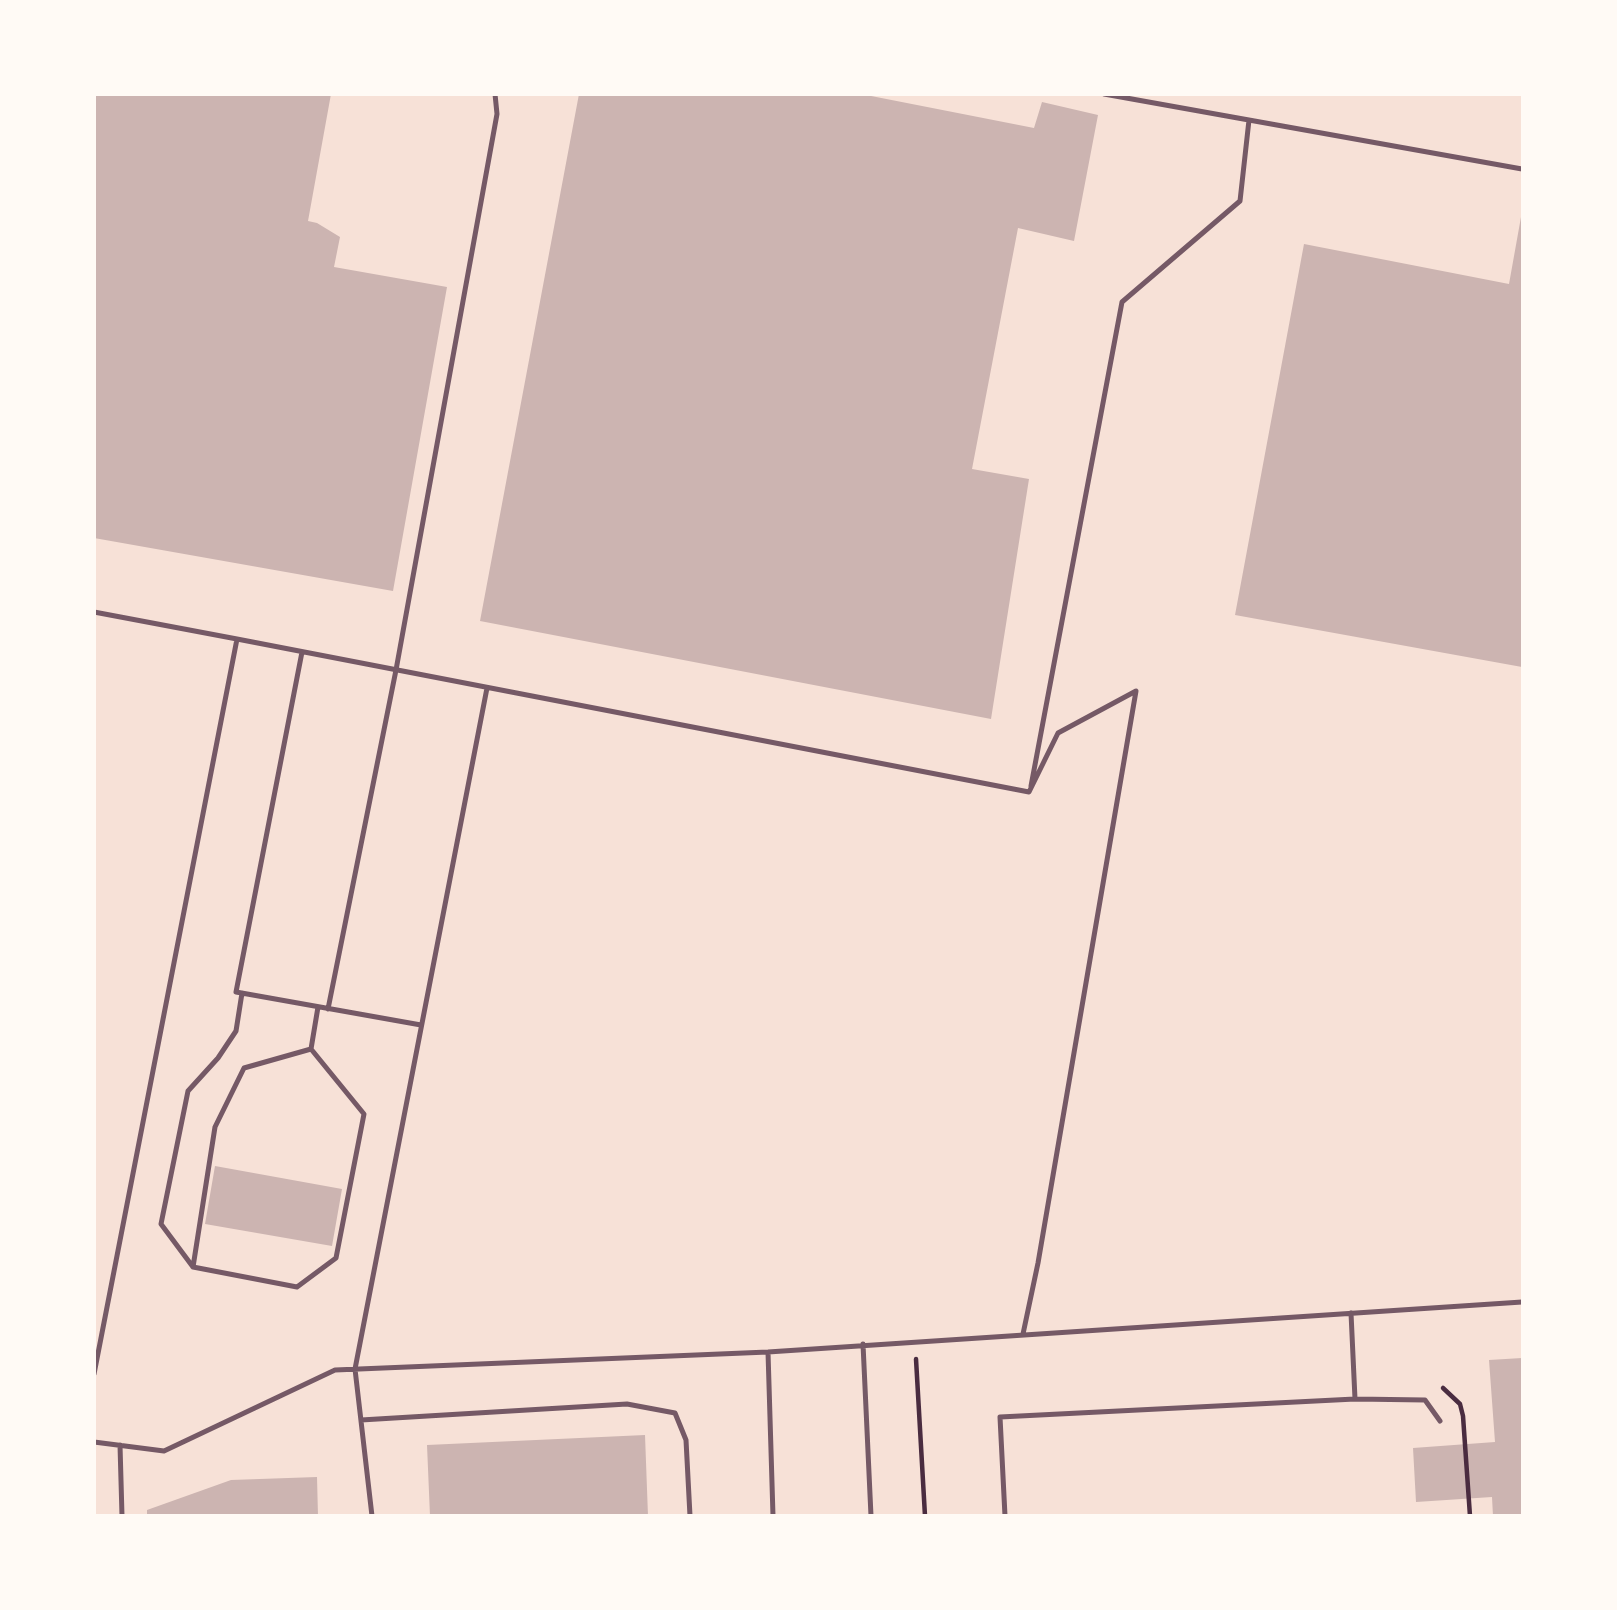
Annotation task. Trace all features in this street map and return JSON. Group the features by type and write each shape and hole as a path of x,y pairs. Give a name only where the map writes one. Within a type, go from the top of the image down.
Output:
{"lane":[{"path":"328,1009 396,670 497,114 495,94"},
{"path":"1104,94 1522,169"},
{"path":"1029,793 1122,302 1240,201 1249,120"},
{"path":"94,612 1029,793"},
{"path":"94,1374 237,639"},
{"path":"302,652 236,992 421,1025"},
{"path":"372,1516 355,1369 487,688"},
{"path":"1023,1334 1040,1252 1136,691 1058,733 1029,793"},
{"path":"242,993 236,1031 218,1058 188,1091 161,1224 193,1267 297,1287 336,1258 364,1114 311,1049 318,1007"},
{"path":"193,1267 215,1127 244,1068 311,1049"},
{"path":"94,1442 164,1451 335,1370 768,1352 1522,1302"},
{"path":"1351,1313 1355,1399"},
{"path":"863,1344 871,1516"},
{"path":"768,1352 774,1516"},
{"path":"1005,1516 1000,1417 1355,1399 1424,1400 1440,1421"},
{"path":"361,1420 627,1404 676,1413 686,1440 690,1516"},
{"path":"120,1445 122,1516"}],"path":[{"path":"915,1341 925,1516"}],"building":[{"path":"94,94 331,94 308,221 317,223 340,237 334,267 447,287 393,591 94,538"},
{"path":"579,94 861,94 1034,128 1042,102 1098,115 1074,241 1018,228 972,469 1029,479 991,719 480,621"},
{"path":"1521,217 1522,667 1235,615 1304,244 1509,284"},
{"path":"215,1166 342,1189 332,1246 205,1224"},
{"path":"1522,1358 1522,1516 1493,1516 1492,1497 1416,1502 1413,1448 1495,1442 1489,1360"},
{"path":"645,1435 648,1516 430,1516 427,1445"},
{"path":"317,1477 318,1516 147,1516 147,1510 231,1480"}]}
